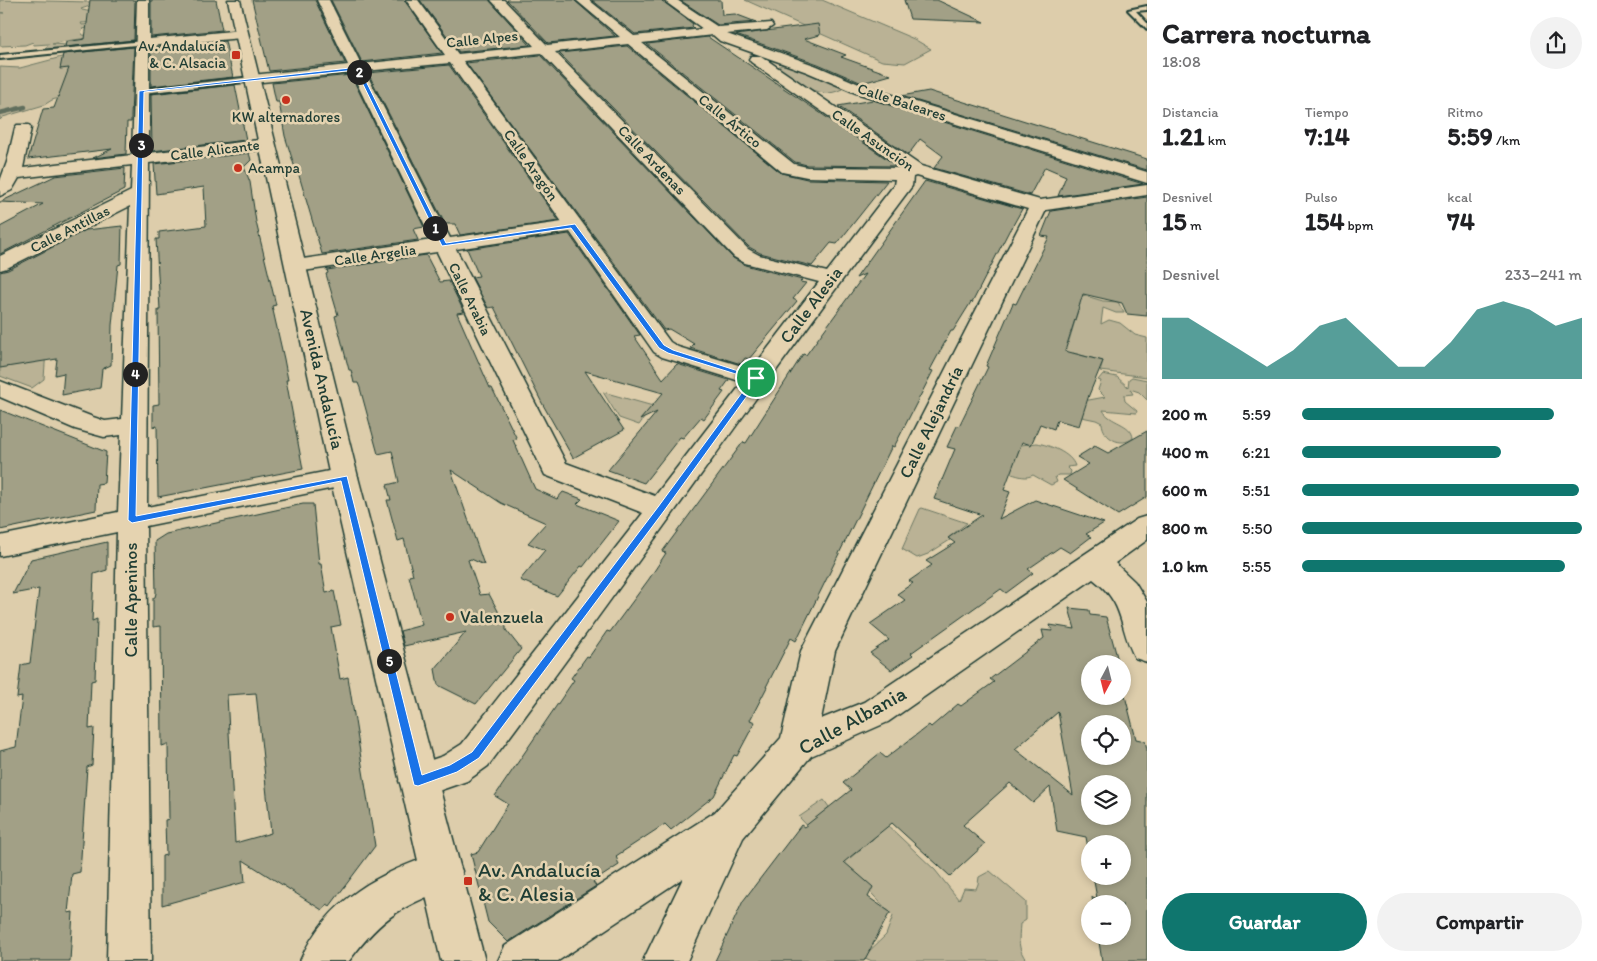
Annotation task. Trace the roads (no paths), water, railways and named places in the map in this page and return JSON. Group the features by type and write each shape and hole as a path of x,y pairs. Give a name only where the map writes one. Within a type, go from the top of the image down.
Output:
{"street":[{"name":"Calle Apeninos","path":"129,961 132,520 143,0"},
{"name":"Avenida Andalucía","path":"234,0 344,477 463,961"},
{"name":"Calle Arabia","path":"323,0 555,469 661,509"},
{"name":"Calle Aragón","path":"412,0 662,347 670,352 756,378"},
{"name":"Calle Ardenas","path":"497,0 741,253 752,259 830,279"},
{"name":"Calle Ártico","path":"582,0 788,168 807,172 909,172"},
{"name":"Calle Baleares","path":"669,0 720,35 812,69 862,90 1147,178"},
{"name":"Calle Alpes","path":"252,79 631,40 720,35 768,26"},
{"path":"142,43 242,34"},
{"name":"Calle Asunción","path":"720,35 812,97 909,172 1039,206"},
{"path":"812,97 862,90"},
{"path":"0,191 4,189 13,174 23,128"},
{"name":"Calle Alicante","path":"13,174 267,144"},
{"name":"Calle Alesia","path":"418,781 454,769 475,755 661,509 830,279 903,186 909,172"},
{"path":"1039,206 1147,190"},
{"name":"Calle Antillas","path":"0,264 140,194"},
{"name":"Calle Alejandría","path":"798,745 818,651 1039,206"},
{"name":"Calle Argelia","path":"296,266 573,226"},
{"path":"0,388 84,423 104,429 134,425"},
{"path":"0,546 344,477"},
{"name":"Calle Albania","path":"520,961 728,825 798,745 876,712 1147,526"},
{"path":"1092,563 1117,580 1126,592 1136,610 1147,650"},
{"path":"665,961 728,825"},
{"path":"322,961 341,936 375,902 404,885 442,871"}],"lane":[{"path":"1147,8 1131,10 1147,27"},
{"path":"0,57 142,43"},
{"path":"142,91 252,79"}],"waterway":[{"path":"0,113 25,107"}],"place":[{"name":"Av. Andalucía & C. Alsacia","path":"236,55"},
{"name":"KW alternadores","path":"286,100"},
{"name":"Acampa","path":"238,168"},
{"name":"Valenzuela","path":"450,617"},
{"name":"Av. Andalucía & C. Alesia","path":"468,881"}]}
